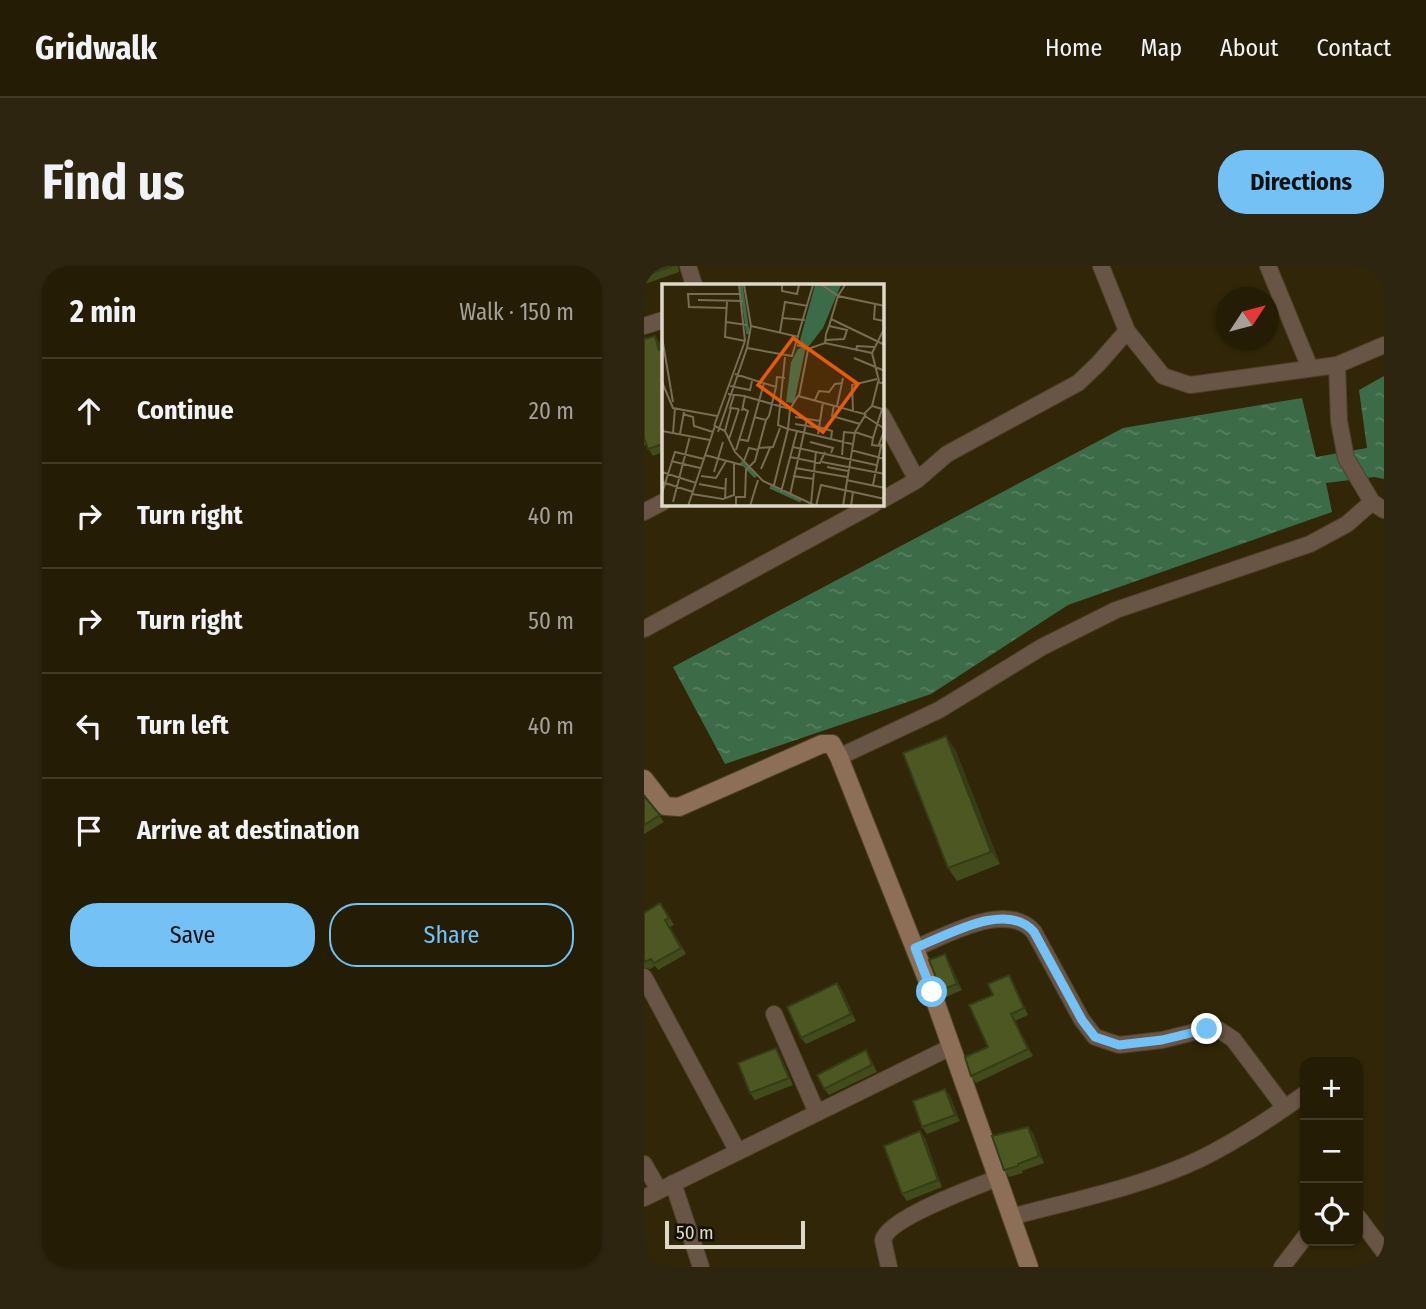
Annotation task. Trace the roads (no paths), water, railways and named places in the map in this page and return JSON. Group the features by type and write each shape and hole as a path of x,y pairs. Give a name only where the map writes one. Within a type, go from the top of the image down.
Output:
{"main road":[{"path":"644,779 665,806 679,807 822,744 832,744 915,948 1029,1267"}],"street":[{"path":"688,266 694,284"},
{"path":"1101,266 1127,331 1163,376 1190,385 1337,365 1384,345"},
{"path":"1268,266 1310,368"},
{"path":"644,326 662,320"},
{"path":"884,498 917,480 947,454 1078,383 1098,365 1127,331"},
{"path":"839,757 939,710 1042,647 1116,610 1310,544 1378,506 1346,458 1339,421 1337,365"},
{"path":"884,419 917,480"},
{"path":"644,512 662,503"},
{"path":"644,629 870,506"},
{"path":"915,948 989,919 1005,917 1027,923 1082,1020 1095,1037 1119,1045 1162,1040 1207,1029 1219,1030 1233,1039 1286,1108"},
{"path":"644,977 651,1012 738,1152"},
{"path":"774,1014 817,1113"},
{"path":"659,1190 951,1047"},
{"path":"1011,1217 1140,1182 1201,1158 1300,1098"},
{"path":"644,1164 701,1267"},
{"path":"889,1267 883,1240 890,1228 932,1206 998,1178"},
{"path":"1363,1224 1384,1252"},
{"path":"1282,1267 1300,1244"}],"water":[{"path":"1384,376 1384,479 1374,477 1326,483 1332,512 1068,605 931,694 725,764 673,667 1123,428 1302,398 1316,457 1367,448 1359,390"}]}
